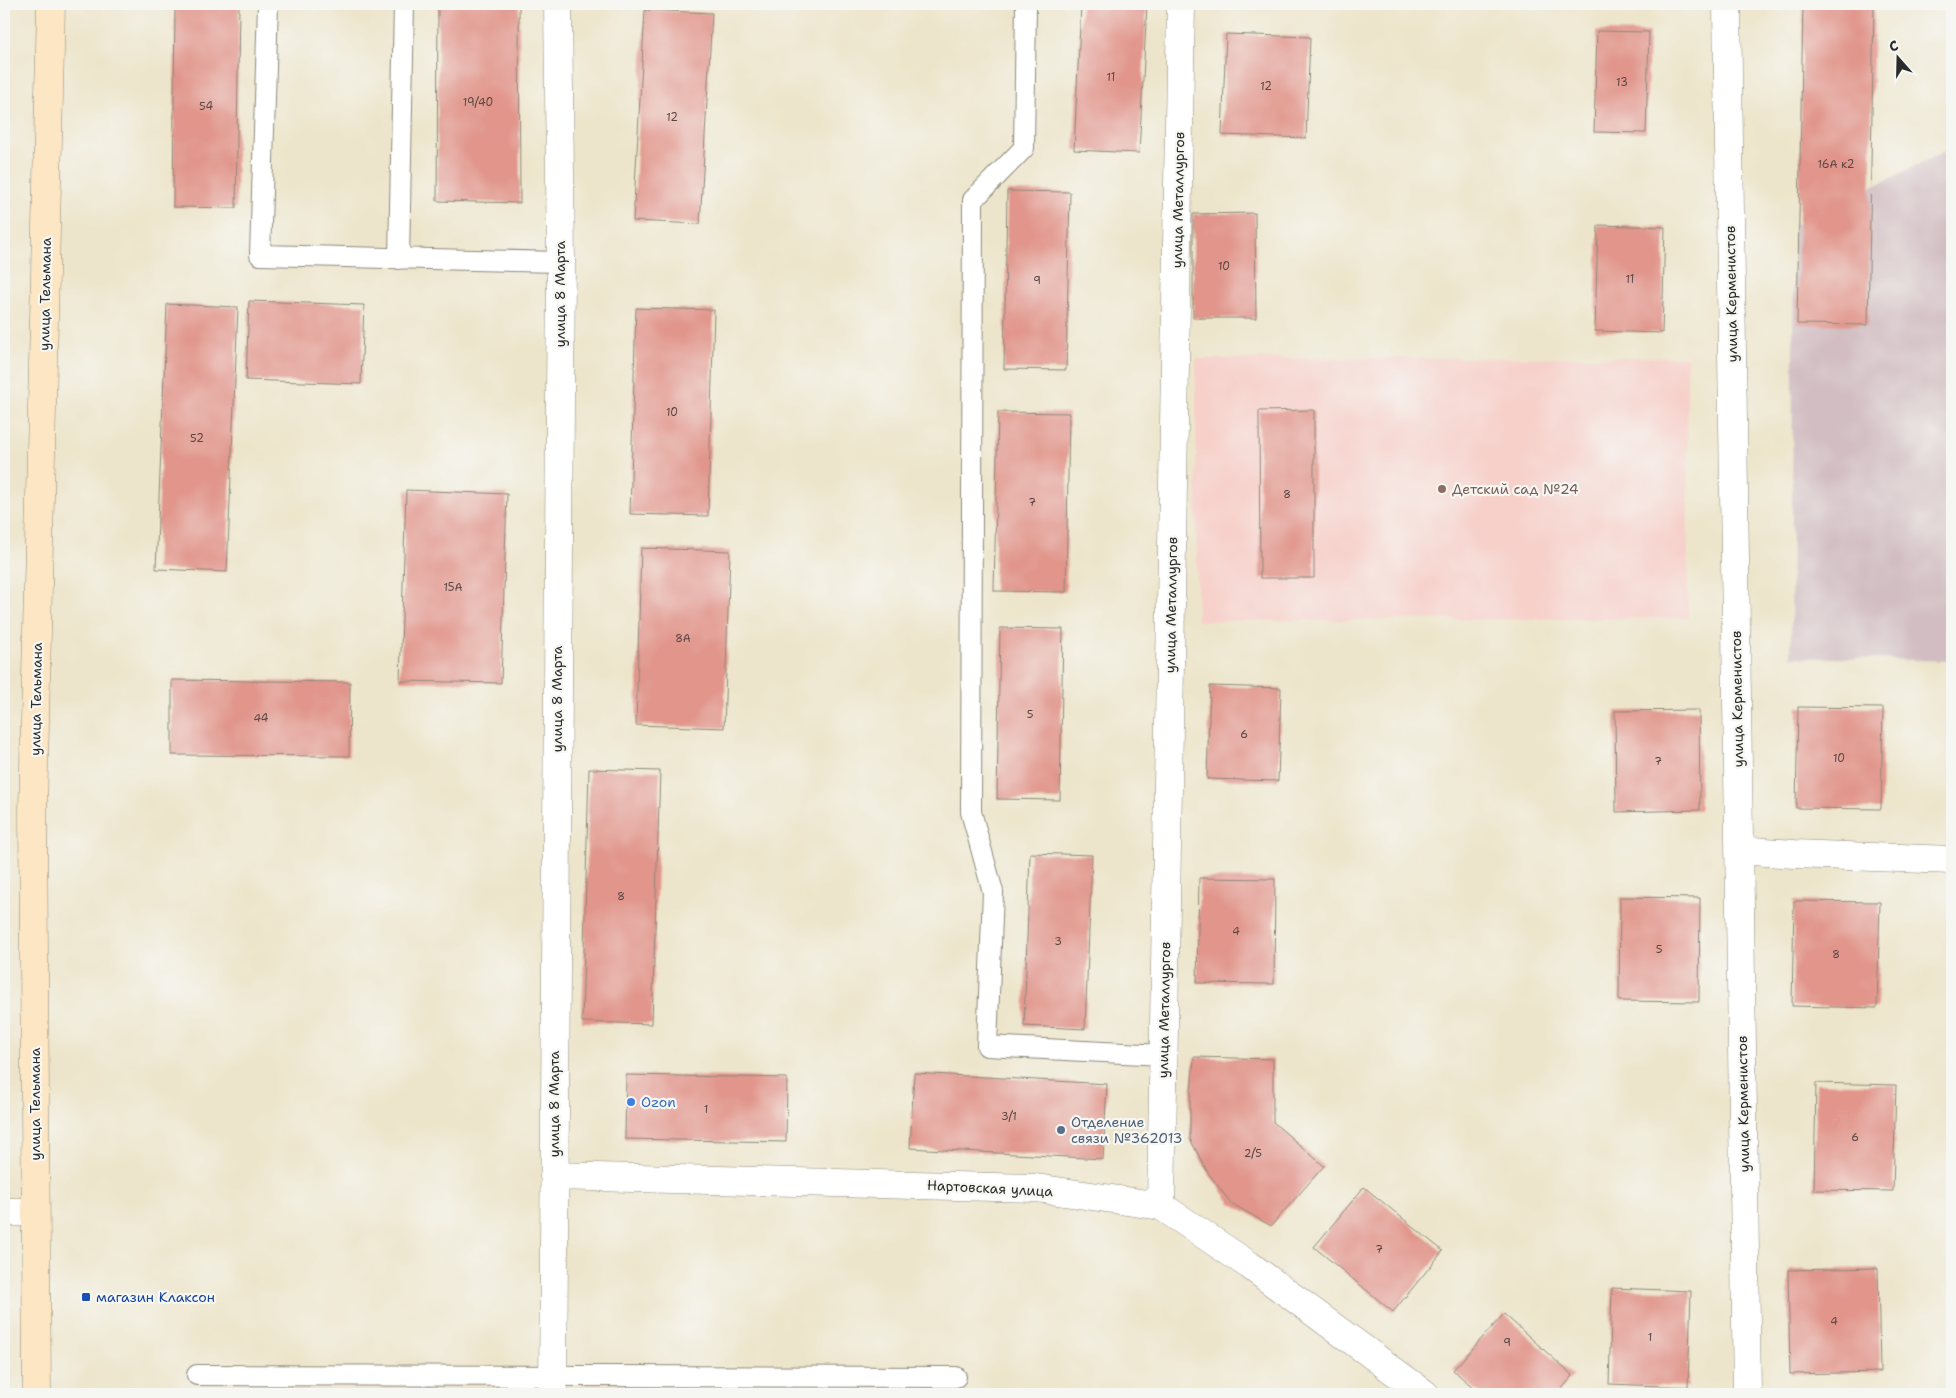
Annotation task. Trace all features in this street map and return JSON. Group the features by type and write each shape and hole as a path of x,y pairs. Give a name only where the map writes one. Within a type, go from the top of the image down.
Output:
{"street":[{"name":"улица Тельмана","path":"36,1394 33,811 51,4"},
{"name":"улица 8 Марта","path":"553,1385 561,262 558,4"},
{"name":"улица Металлургов","path":"1161,1206 1181,4"},
{"name":"улица Керменистов","path":"1727,4 1747,1394"},
{"path":"1739,850 1952,860"},
{"name":"Нартовская улица","path":"554,1176 1036,1188 1161,1206 1249,1265 1425,1394"},
{"path":"4,1212 35,1212"}],"lane":[{"path":"268,4 260,255 561,262"},
{"path":"399,259 404,4"},
{"path":"1026,4 1024,148 973,200 971,812 993,892 987,1046 1163,1055"},
{"path":"198,1375 553,1385 956,1377"}],"shaded area":[{"path":"1952,148 1952,661 1791,657 1794,225"},
{"name":"Детский сад №24","path":"1687,357 1688,618 1197,621 1196,359"}],"building":[{"path":"175,4 239,4 236,208 173,207"},
{"path":"438,4 519,4 520,203 437,201"},
{"path":"1081,4 1147,4 1139,153 1074,150"},
{"path":"1803,4 1874,4 1868,325 1797,324"},
{"path":"645,10 712,13 700,224 633,221"},
{"path":"1597,31 1649,32 1646,133 1594,132"},
{"path":"1226,34 1310,37 1306,138 1222,135"},
{"path":"1007,191 1070,192 1066,370 1004,369"},
{"path":"1255,213 1256,318 1193,318 1193,214"},
{"path":"1598,225 1665,227 1662,333 1595,331"},
{"path":"249,301 364,305 361,384 246,380"},
{"path":"167,304 238,307 227,572 156,569"},
{"path":"636,308 714,310 708,516 630,514"},
{"path":"1314,410 1314,578 1260,578 1259,411"},
{"path":"998,412 1069,413 1066,592 994,591"},
{"path":"406,490 507,494 501,683 400,681"},
{"path":"641,548 730,551 724,728 636,725"},
{"path":"1000,628 1063,629 1060,800 997,799"},
{"path":"172,680 350,682 349,756 172,755"},
{"path":"1210,686 1281,688 1278,781 1207,779"},
{"path":"1798,707 1883,708 1881,809 1796,808"},
{"path":"1699,710 1700,810 1616,812 1615,711"},
{"path":"589,769 660,771 652,1024 582,1022"},
{"path":"1030,853 1092,855 1085,1029 1024,1026"},
{"path":"1199,878 1275,879 1274,984 1197,983"},
{"path":"1620,897 1700,898 1699,1002 1619,1001"},
{"path":"1794,901 1880,902 1877,1008 1792,1006"},
{"path":"1194,1057 1273,1059 1273,1122 1324,1166 1271,1226 1231,1203 1208,1173 1190,1139 1190,1104"},
{"path":"914,1073 1107,1084 1103,1159 910,1148"},
{"path":"626,1075 787,1078 786,1142 625,1139"},
{"path":"1816,1083 1896,1085 1893,1191 1814,1190"},
{"path":"1364,1187 1443,1251 1393,1312 1314,1247"},
{"path":"1878,1268 1880,1372 1790,1374 1788,1270"},
{"path":"1612,1288 1691,1291 1688,1387 1609,1384"},
{"path":"1504,1314 1573,1376 1557,1394 1481,1394 1453,1370"}],"place":[{"name":"Детский сад №24","path":"1442,489"},
{"name":"Ozon","path":"631,1102"},
{"name":"Отделение связи №362013","path":"1061,1130"},
{"name":"магазин Клаксон","path":"86,1297"}]}
